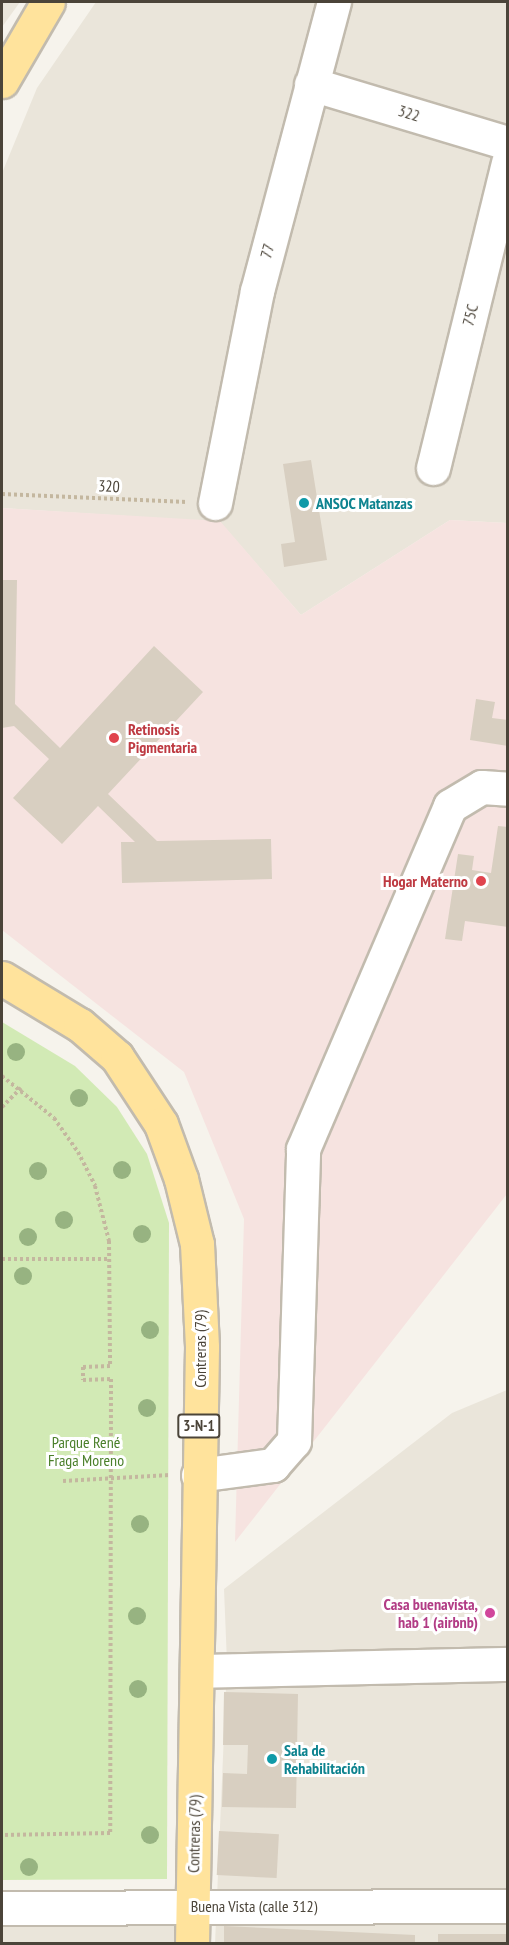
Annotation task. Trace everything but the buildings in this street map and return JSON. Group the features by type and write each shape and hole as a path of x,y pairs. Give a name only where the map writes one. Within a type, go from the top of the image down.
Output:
{"main road":[{"path":"2,81 48,2"},
{"name":"Contreras (79)","path":"5,981 80,1025 117,1057 161,1124 181,1179 197,1244 201,1347 184,1475 197,1671 192,1944"}],"street":[{"name":"77","path":"215,503 257,291 334,2"},
{"name":"322","path":"311,84 507,143"},
{"name":"75C","path":"433,468 507,162"},
{"path":"184,1475 273,1465 294,1441 303,1149 450,806 482,786 507,789"},
{"path":"197,1671 507,1664"},
{"name":"Buena Vista (calle 312)","path":"2,1908 507,1906"}],"path":[{"name":"320","path":"2,494 215,503"},
{"path":"2,1076 21,1088 54,1118 82,1160 102,1207 109,1259 111,1366 83,1367 83,1380 111,1379 110,1833 2,1835"},
{"path":"2,1107 21,1088"},
{"path":"2,1259 109,1259"},
{"path":"63,1481 110,1476 184,1475"}],"shaded area":[{"path":"2,2 20,2 2,27"},
{"path":"96,2 507,2 507,523 450,520 301,615 220,522 2,508 2,173 37,88"},
{"path":"2,508 220,521 301,615 450,520 507,523 507,1194 235,1542 244,1219 184,1072 2,930"},
{"path":"507,1390 507,1943 215,1944 227,1663 224,1589 452,1413"},
{"path":"2,1911 179,1914 178,1944 2,1944"}],"green space":[{"name":"Parque René Fraga Moreno","path":"2,1022 75,1066 117,1107 147,1154 169,1223 167,1879 2,1880"}],"place":[{"name":"ANSOC Matanzas","path":"304,503"},
{"name":"Retinosis Pigmentaria","path":"114,738"},
{"name":"Hogar Materno","path":"481,881"},
{"name":"Casa buenavista, hab 1 (airbnb)","path":"490,1613"},
{"name":"Sala de Rehabilitación","path":"272,1759"}]}
